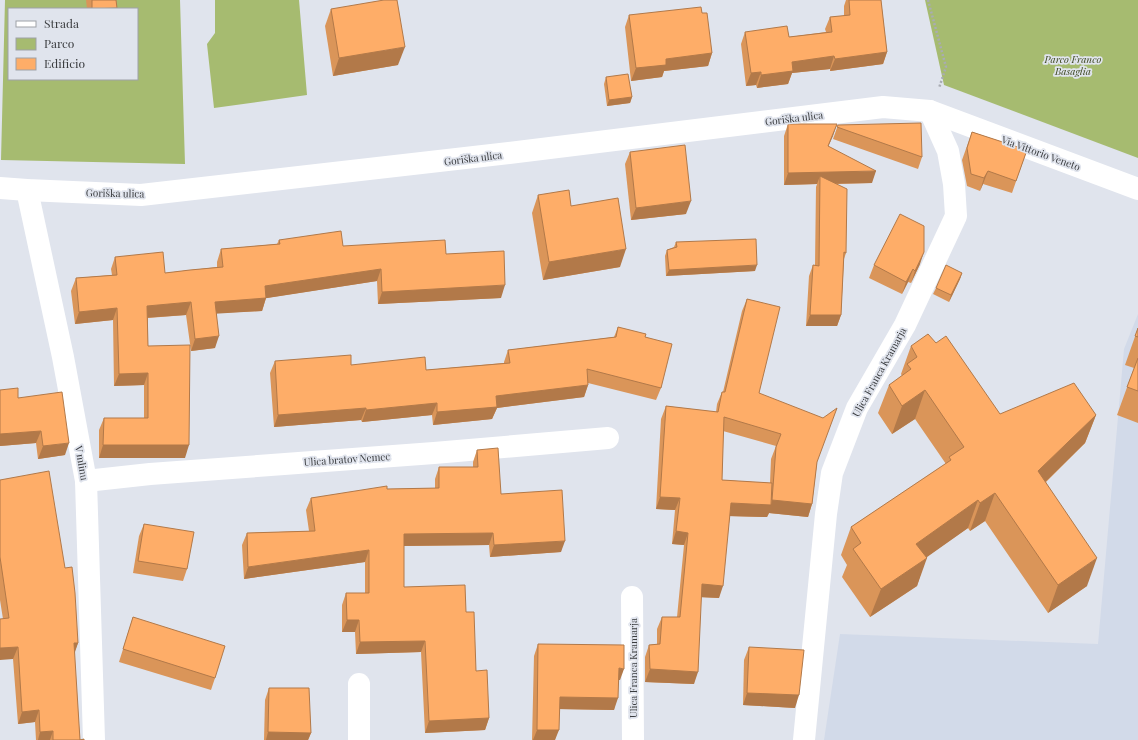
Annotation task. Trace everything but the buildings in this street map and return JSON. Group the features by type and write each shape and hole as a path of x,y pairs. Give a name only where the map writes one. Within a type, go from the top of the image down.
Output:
{"street":[{"name":"Goriška ulica","path":"0,188 141,195 509,153 883,107 937,114"},
{"name":"Via Vittorio Veneto","path":"937,114 1138,189"},
{"name":"Ulica Franca Kramarja","path":"804,740 826,514 832,473 858,408 905,325 956,216 954,184 948,151 937,114"},
{"name":"V mlinu","path":"27,190 63,357 86,481 94,740"},
{"name":"Ulica bratov Nemec","path":"86,481 150,474 434,453 608,438"},
{"name":"Ulica Franca Kramarja","path":"632,597 633,740"},
{"path":"359,740 360,684"}],"path":[{"path":"928,0 946,67"}],"shaded area":[{"path":"1138,314 1138,740 824,740 840,634 1098,644 1124,349"}],"green space":[{"path":"5,0 180,0 185,164 1,160"},
{"path":"215,0 299,0 307,95 214,108 207,44 215,33"},
{"name":"Parco Franco Basaglia","path":"925,0 1138,0 1138,158 944,85"}]}
